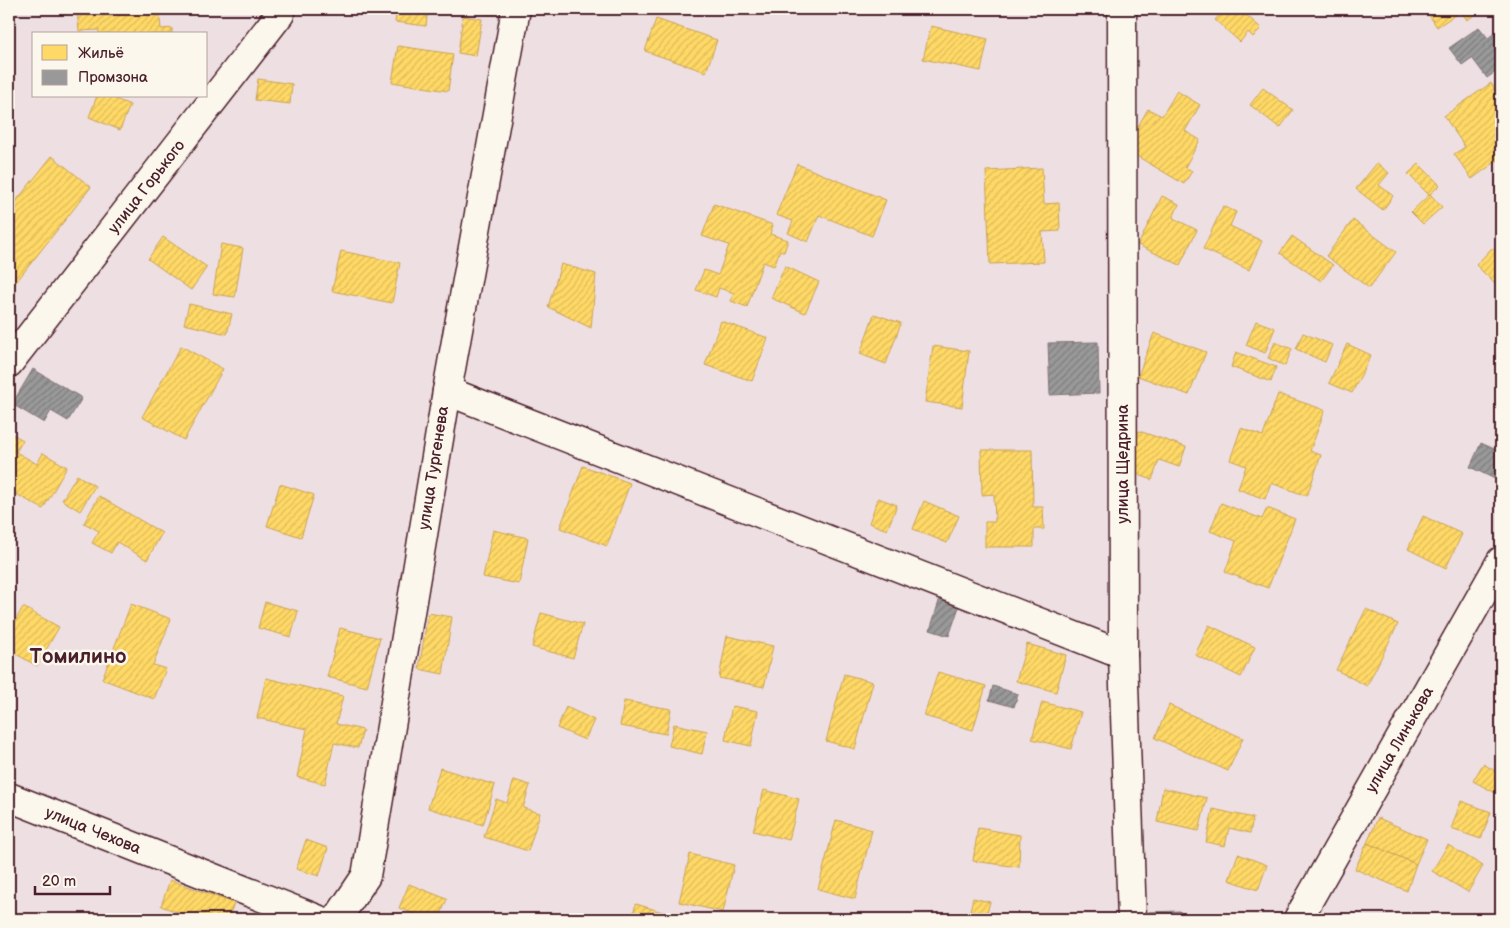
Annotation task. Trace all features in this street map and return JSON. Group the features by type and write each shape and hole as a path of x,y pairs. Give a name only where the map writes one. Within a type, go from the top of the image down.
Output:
{"street":[{"name":"улица Горького","path":"9,363 198,122 280,14 280,9"},
{"name":"улица Тургенева","path":"337,919 366,876 447,392 516,9"},
{"name":"улица Щедрина","path":"1122,9 1123,655 1132,919"},
{"path":"447,392 1123,655"},
{"name":"улица Линькова","path":"1298,919 1501,561"},
{"name":"улица Чехова","path":"9,797 317,919"}],"building: Жильё":[{"path":"77,9 159,9 161,29 172,28 172,32 79,31"},
{"path":"397,9 428,9 426,26 395,22"},
{"path":"461,9 496,9 495,15 461,11"},
{"path":"1225,9 1250,9 1245,14 1261,28 1253,37 1248,32 1240,42 1215,20"},
{"path":"1425,9 1484,9 1467,20 1461,11 1437,27"},
{"path":"463,16 482,19 476,56 458,53"},
{"path":"656,19 717,40 706,72 645,51"},
{"path":"931,26 988,39 981,71 923,59"},
{"path":"398,46 453,54 448,91 392,82"},
{"path":"258,79 292,84 290,104 255,100"},
{"path":"1491,83 1496,91 1501,87 1501,116 1497,119 1501,125 1501,158 1472,179 1454,154 1465,147 1444,116"},
{"path":"1263,88 1293,110 1280,128 1250,105"},
{"path":"1177,91 1200,105 1185,131 1200,140 1185,167 1192,171 1184,184 1125,149 1148,109 1162,116"},
{"path":"96,98 114,98 130,105 120,130 89,117"},
{"path":"52,156 91,187 9,291 9,210"},
{"path":"1377,163 1389,173 1379,185 1393,196 1383,210 1356,189"},
{"path":"797,164 886,200 872,236 819,215 808,242 788,233 793,221 776,215"},
{"path":"1419,164 1440,185 1429,195 1408,174"},
{"path":"1042,168 1044,204 1059,203 1060,231 1042,232 1044,262 990,264 986,171"},
{"path":"1430,194 1442,207 1423,224 1411,212"},
{"path":"1162,196 1179,204 1173,218 1197,230 1180,265 1138,245"},
{"path":"714,204 773,225 770,234 788,240 784,252 780,250 774,266 763,262 747,307 731,301 734,293 719,288 716,297 696,290 704,270 718,275 729,245 702,236"},
{"path":"1223,206 1236,212 1230,226 1262,241 1249,270 1203,249"},
{"path":"1353,220 1396,252 1369,288 1326,256"},
{"path":"1292,236 1333,265 1321,281 1280,253"},
{"path":"163,237 207,267 191,290 148,259"},
{"path":"221,244 243,248 235,297 213,294"},
{"path":"1492,248 1501,257 1501,282 1497,286 1476,265"},
{"path":"341,251 400,263 392,303 332,291"},
{"path":"561,264 596,274 591,328 548,307"},
{"path":"785,266 819,282 805,313 771,298"},
{"path":"189,304 232,314 227,334 184,324"},
{"path":"874,314 901,323 886,364 860,354"},
{"path":"721,321 768,338 752,381 705,365"},
{"path":"1256,321 1275,328 1265,353 1246,345"},
{"path":"1154,333 1206,352 1189,395 1138,376"},
{"path":"1303,333 1332,345 1325,362 1296,349"},
{"path":"1275,342 1292,349 1285,366 1268,358"},
{"path":"1347,344 1371,355 1352,393 1329,383"},
{"path":"181,346 223,369 184,440 142,417"},
{"path":"933,346 969,351 962,407 925,402"},
{"path":"1236,352 1276,367 1271,382 1231,367"},
{"path":"1278,394 1325,410 1310,451 1321,455 1307,496 1271,483 1265,499 1238,489 1246,466 1230,460 1241,428 1263,436"},
{"path":"1139,431 1186,447 1179,467 1159,460 1152,480 1132,472 1138,453 1132,451"},
{"path":"9,432 23,440 16,452 37,464 43,453 67,467 43,509 9,490"},
{"path":"981,450 1032,450 1033,507 1043,507 1044,529 1034,529 1034,547 985,547 985,522 995,522 994,494 982,495"},
{"path":"583,466 630,483 607,546 560,528"},
{"path":"77,475 95,486 80,511 62,500"},
{"path":"280,484 314,495 301,537 267,526"},
{"path":"99,496 162,533 147,560 117,542 111,553 92,543 99,531 84,523"},
{"path":"878,498 897,505 887,530 869,523"},
{"path":"924,501 959,516 947,543 913,529"},
{"path":"1221,503 1262,519 1267,508 1295,519 1268,588 1225,572 1236,541 1210,531"},
{"path":"1423,516 1462,534 1446,568 1408,549"},
{"path":"493,530 528,538 519,584 483,577"},
{"path":"265,602 298,611 291,637 258,628"},
{"path":"131,604 171,619 153,665 166,669 154,699 102,679"},
{"path":"23,607 59,627 37,666 9,650 9,632"},
{"path":"1366,609 1398,624 1367,686 1336,670"},
{"path":"428,613 452,617 443,674 419,669"},
{"path":"541,613 583,624 573,658 532,647"},
{"path":"1209,625 1255,647 1241,677 1195,655"},
{"path":"340,628 380,638 367,687 327,677"},
{"path":"727,636 773,646 764,687 719,678"},
{"path":"1027,644 1066,655 1056,692 1016,681"},
{"path":"938,672 986,686 973,730 924,716"},
{"path":"844,674 873,682 855,749 826,741"},
{"path":"266,678 343,696 336,724 363,730 358,748 334,743 325,784 297,777 307,729 257,718"},
{"path":"624,701 671,709 666,734 620,726"},
{"path":"1042,702 1081,712 1071,749 1032,739"},
{"path":"1169,705 1243,738 1228,771 1155,738"},
{"path":"732,706 758,711 751,746 725,740"},
{"path":"566,707 594,720 585,740 557,728"},
{"path":"1501,720 1501,734 1496,732"},
{"path":"674,724 707,731 702,754 669,746"},
{"path":"1483,764 1501,774 1501,796 1473,781"},
{"path":"440,768 495,785 483,825 428,808"},
{"path":"514,780 530,785 523,808 540,813 528,851 484,837 496,799 507,803"},
{"path":"1163,788 1207,798 1199,831 1157,822"},
{"path":"764,790 799,799 789,840 753,831"},
{"path":"1461,801 1491,812 1481,839 1451,829"},
{"path":"1213,809 1253,818 1250,833 1229,828 1225,846 1206,842"},
{"path":"1378,818 1427,839 1416,864 1367,843"},
{"path":"836,820 872,830 855,899 818,889"},
{"path":"978,828 1020,835 1019,867 973,861"},
{"path":"1501,830 1501,844 1496,841"},
{"path":"306,840 328,848 319,876 296,869"},
{"path":"1367,843 1416,864 1407,891 1355,869"},
{"path":"1448,845 1483,866 1468,892 1432,871"},
{"path":"690,854 734,865 723,912 679,902"},
{"path":"1238,854 1267,865 1258,890 1229,880"},
{"path":"170,880 234,903 228,919 196,919 161,906"},
{"path":"409,884 447,899 439,919 427,919 399,908"},
{"path":"973,898 990,902 985,919 968,919"},
{"path":"636,904 686,919 631,919"},
{"path":"1227,915 1250,917 1251,919 1227,919"}],"building: Промзона":[{"path":"1479,27 1488,38 1501,28 1501,52 1496,56 1501,63 1501,68 1487,78 1472,58 1462,65 1449,48"},
{"path":"1098,342 1099,393 1050,395 1048,343"},
{"path":"33,369 82,398 68,421 51,411 44,423 12,404"},
{"path":"1481,443 1501,452 1501,482 1470,467"},
{"path":"940,598 960,604 949,636 930,630"},
{"path":"993,686 1018,694 1014,707 989,700"},
{"path":"1180,911 1180,919 1150,919 1149,912"}],"district":[{"name":"Томилино","path":"78,656"}]}
